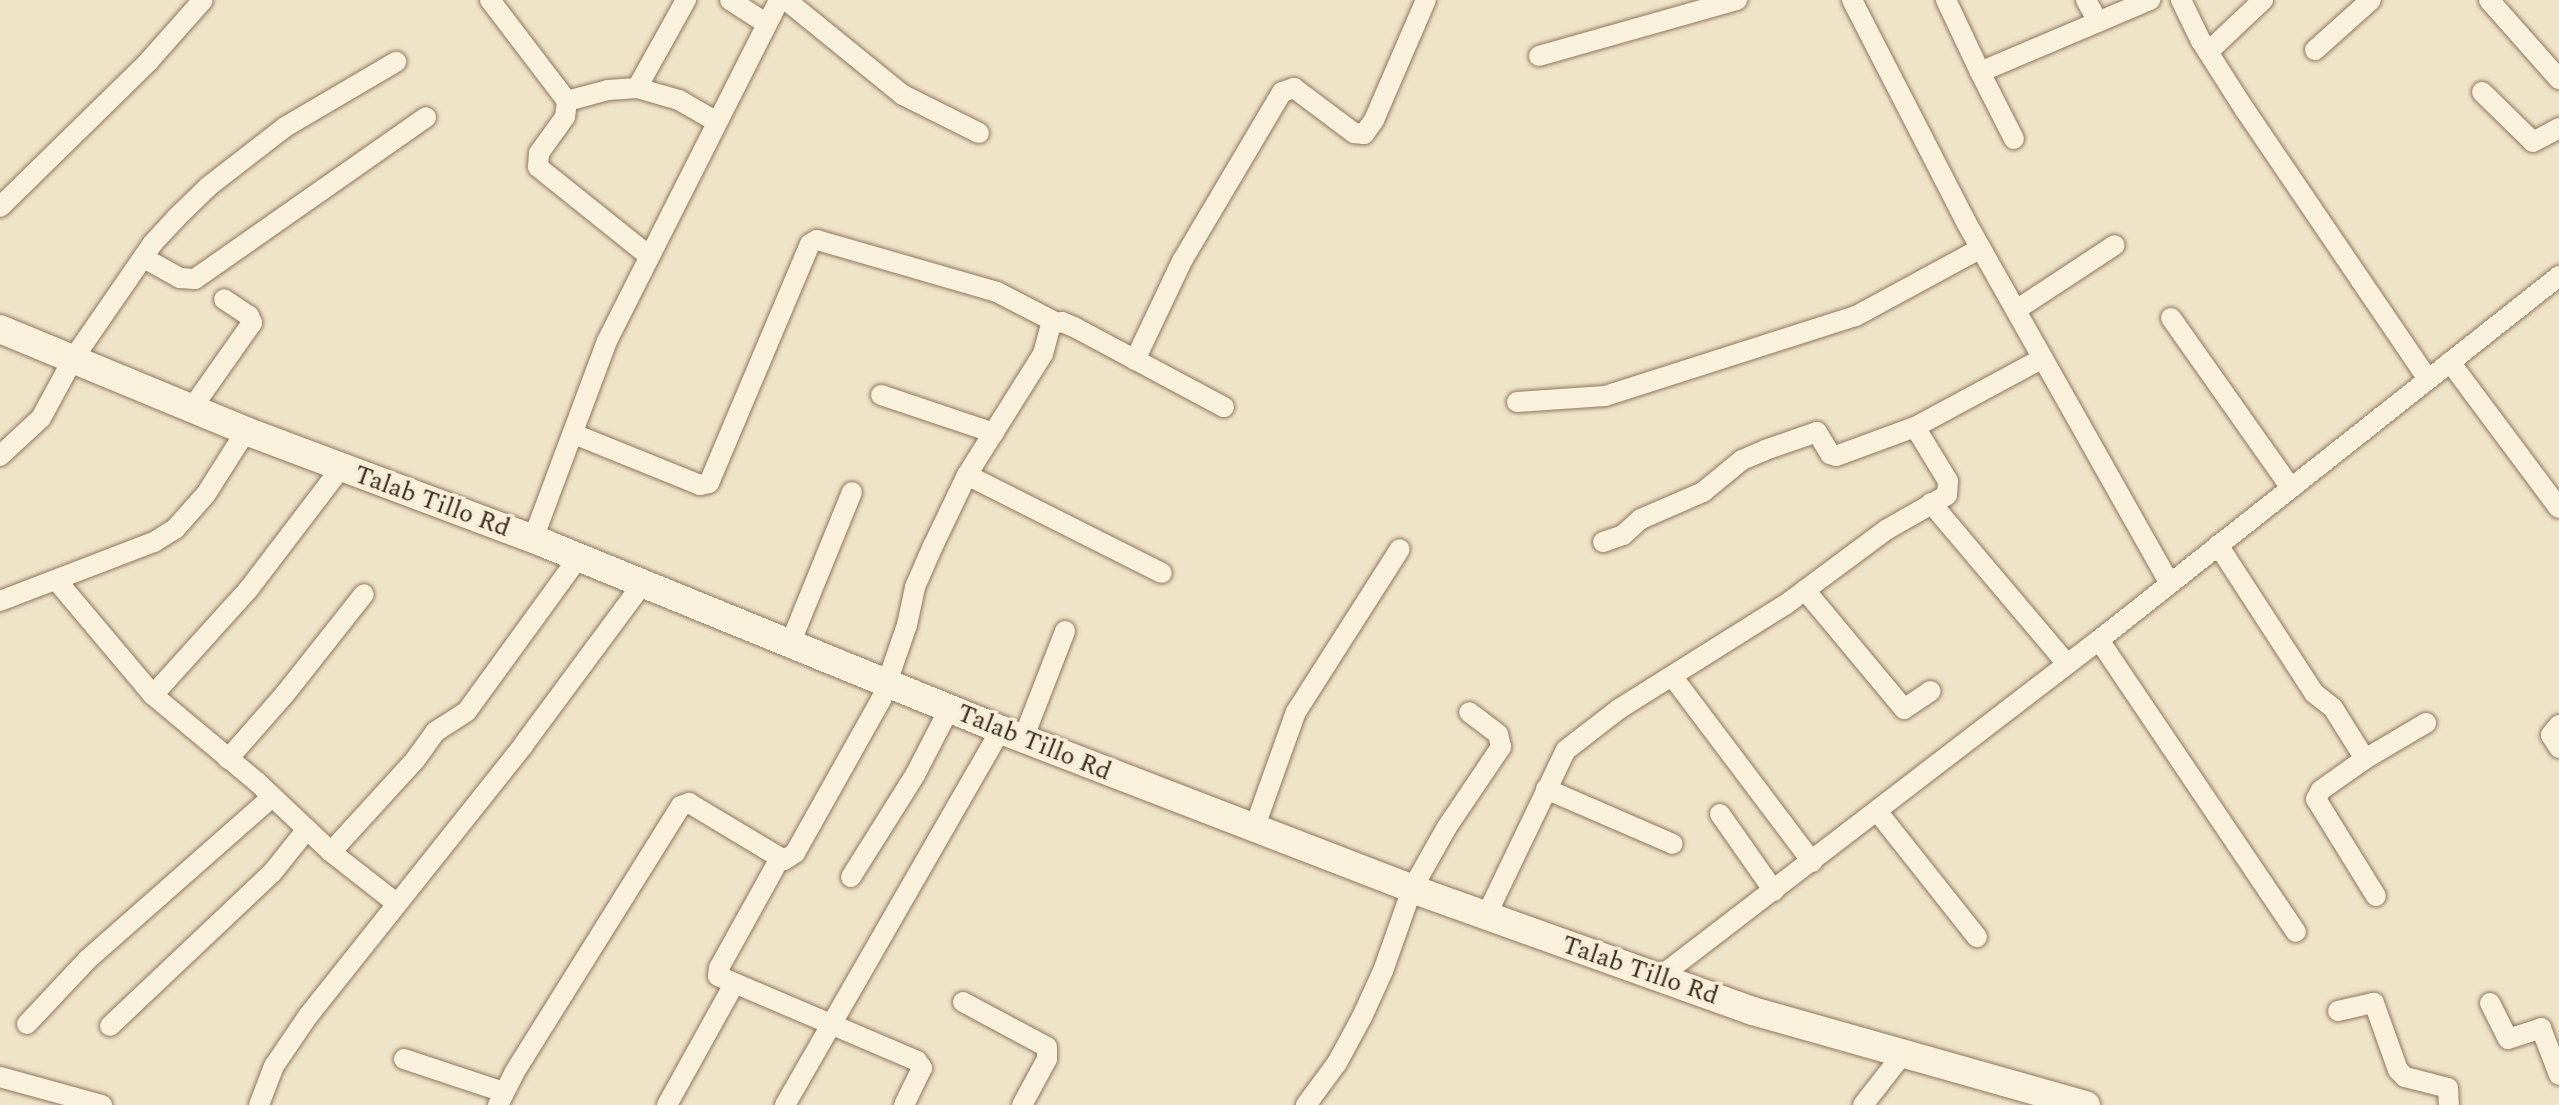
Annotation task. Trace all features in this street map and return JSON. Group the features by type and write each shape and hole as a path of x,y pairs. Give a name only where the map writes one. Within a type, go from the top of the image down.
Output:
{"main road":[{"name":"Talab Tillo Rd","path":"0,329 246,431 579,557 949,709 1412,889 1657,979 1902,1055 2086,1105"}],"street":[{"path":"0,207 149,61 203,0"},
{"path":"490,0 567,101 565,117 539,153 538,167 648,255"},
{"path":"637,88 686,0"},
{"path":"730,0 767,24"},
{"path":"533,539 607,341 779,0"},
{"path":"786,0 903,95 979,133"},
{"path":"1135,360 1182,261 1282,92 1294,88 1354,133 1364,134 1374,120 1426,0"},
{"path":"1539,56 1737,0"},
{"path":"1852,0 1981,248 2169,583"},
{"path":"1946,0 2014,139"},
{"path":"2086,0 2098,22"},
{"path":"1980,72 2150,0"},
{"path":"2181,0 2208,52 2428,379"},
{"path":"2208,52 2263,0"},
{"path":"2315,50 2371,0"},
{"path":"2489,0 2559,79"},
{"path":"0,456 41,418 73,359 176,218 233,167 307,112 396,62"},
{"path":"567,101 608,90 637,88 679,100 717,122"},
{"path":"2482,92 2533,142 2559,128"},
{"path":"144,258 180,278 195,279 426,117"},
{"path":"574,434 700,485 709,483 810,244 817,240 997,292 1055,322 1074,327 1224,407"},
{"path":"2016,310 2115,245"},
{"path":"1517,402 1605,396 1856,316 1981,248"},
{"path":"1657,979 2099,640 2559,276"},
{"path":"192,408 252,323 249,316 224,299"},
{"path":"2171,318 2290,487"},
{"path":"404,1059 501,1099 681,806 689,803 780,858 789,859 795,853 887,684 915,587 967,475 1040,359 1049,329 1055,322"},
{"path":"1603,542 1623,535 1641,519 1703,492 1742,460 1765,450 1817,432 1836,456 1915,427 2043,358"},
{"path":"2450,362 2559,508"},
{"path":"881,395 994,433"},
{"path":"1486,916 1546,789 1572,744 1805,590 1886,530 1947,495 1950,486 1915,427"},
{"path":"0,601 154,542 175,529 206,494 246,431"},
{"path":"153,695 248,590 341,468"},
{"path":"967,475 1162,573"},
{"path":"790,644 852,492"},
{"path":"1931,503 2067,664"},
{"path":"2218,545 2314,693 2333,708 2365,759"},
{"path":"1254,829 1296,712 1400,549"},
{"path":"331,852 406,770 435,732 467,711 579,557"},
{"path":"57,581 153,695 331,852 396,903"},
{"path":"259,1105 280,1056 396,903 524,744 643,583"},
{"path":"1805,590 1904,709 1931,691"},
{"path":"228,759 285,694 364,594"},
{"path":"785,1105 830,1024 1012,734 1065,631"},
{"path":"2099,640 2296,932"},
{"path":"1672,676 1812,862"},
{"path":"851,877 915,775 949,709"},
{"path":"1306,1105 1337,1063 1362,1017 1383,971 1412,889 1502,743 1498,734 1469,712"},
{"path":"2376,896 2316,799 2321,790 2365,759 2426,723"},
{"path":"2559,725 2551,735 2559,748"},
{"path":"1546,789 1673,844"},
{"path":"27,1024 87,960 272,797"},
{"path":"1877,811 1977,937"},
{"path":"1720,814 1774,891"},
{"path":"110,1026 272,873 307,829"},
{"path":"780,858 719,968 718,976 921,1064 920,1075 904,1105"},
{"path":"667,1105 734,984"},
{"path":"963,1002 1047,1047 1047,1059 1022,1105"},
{"path":"2338,1011 2374,1003 2398,1070 2405,1077 2448,1088 2449,1105"},
{"path":"2490,1003 2508,1039 2541,1028 2559,1075"},
{"path":"1863,1105 1902,1055"},
{"path":"0,1077 30,1097 102,1105"}]}
